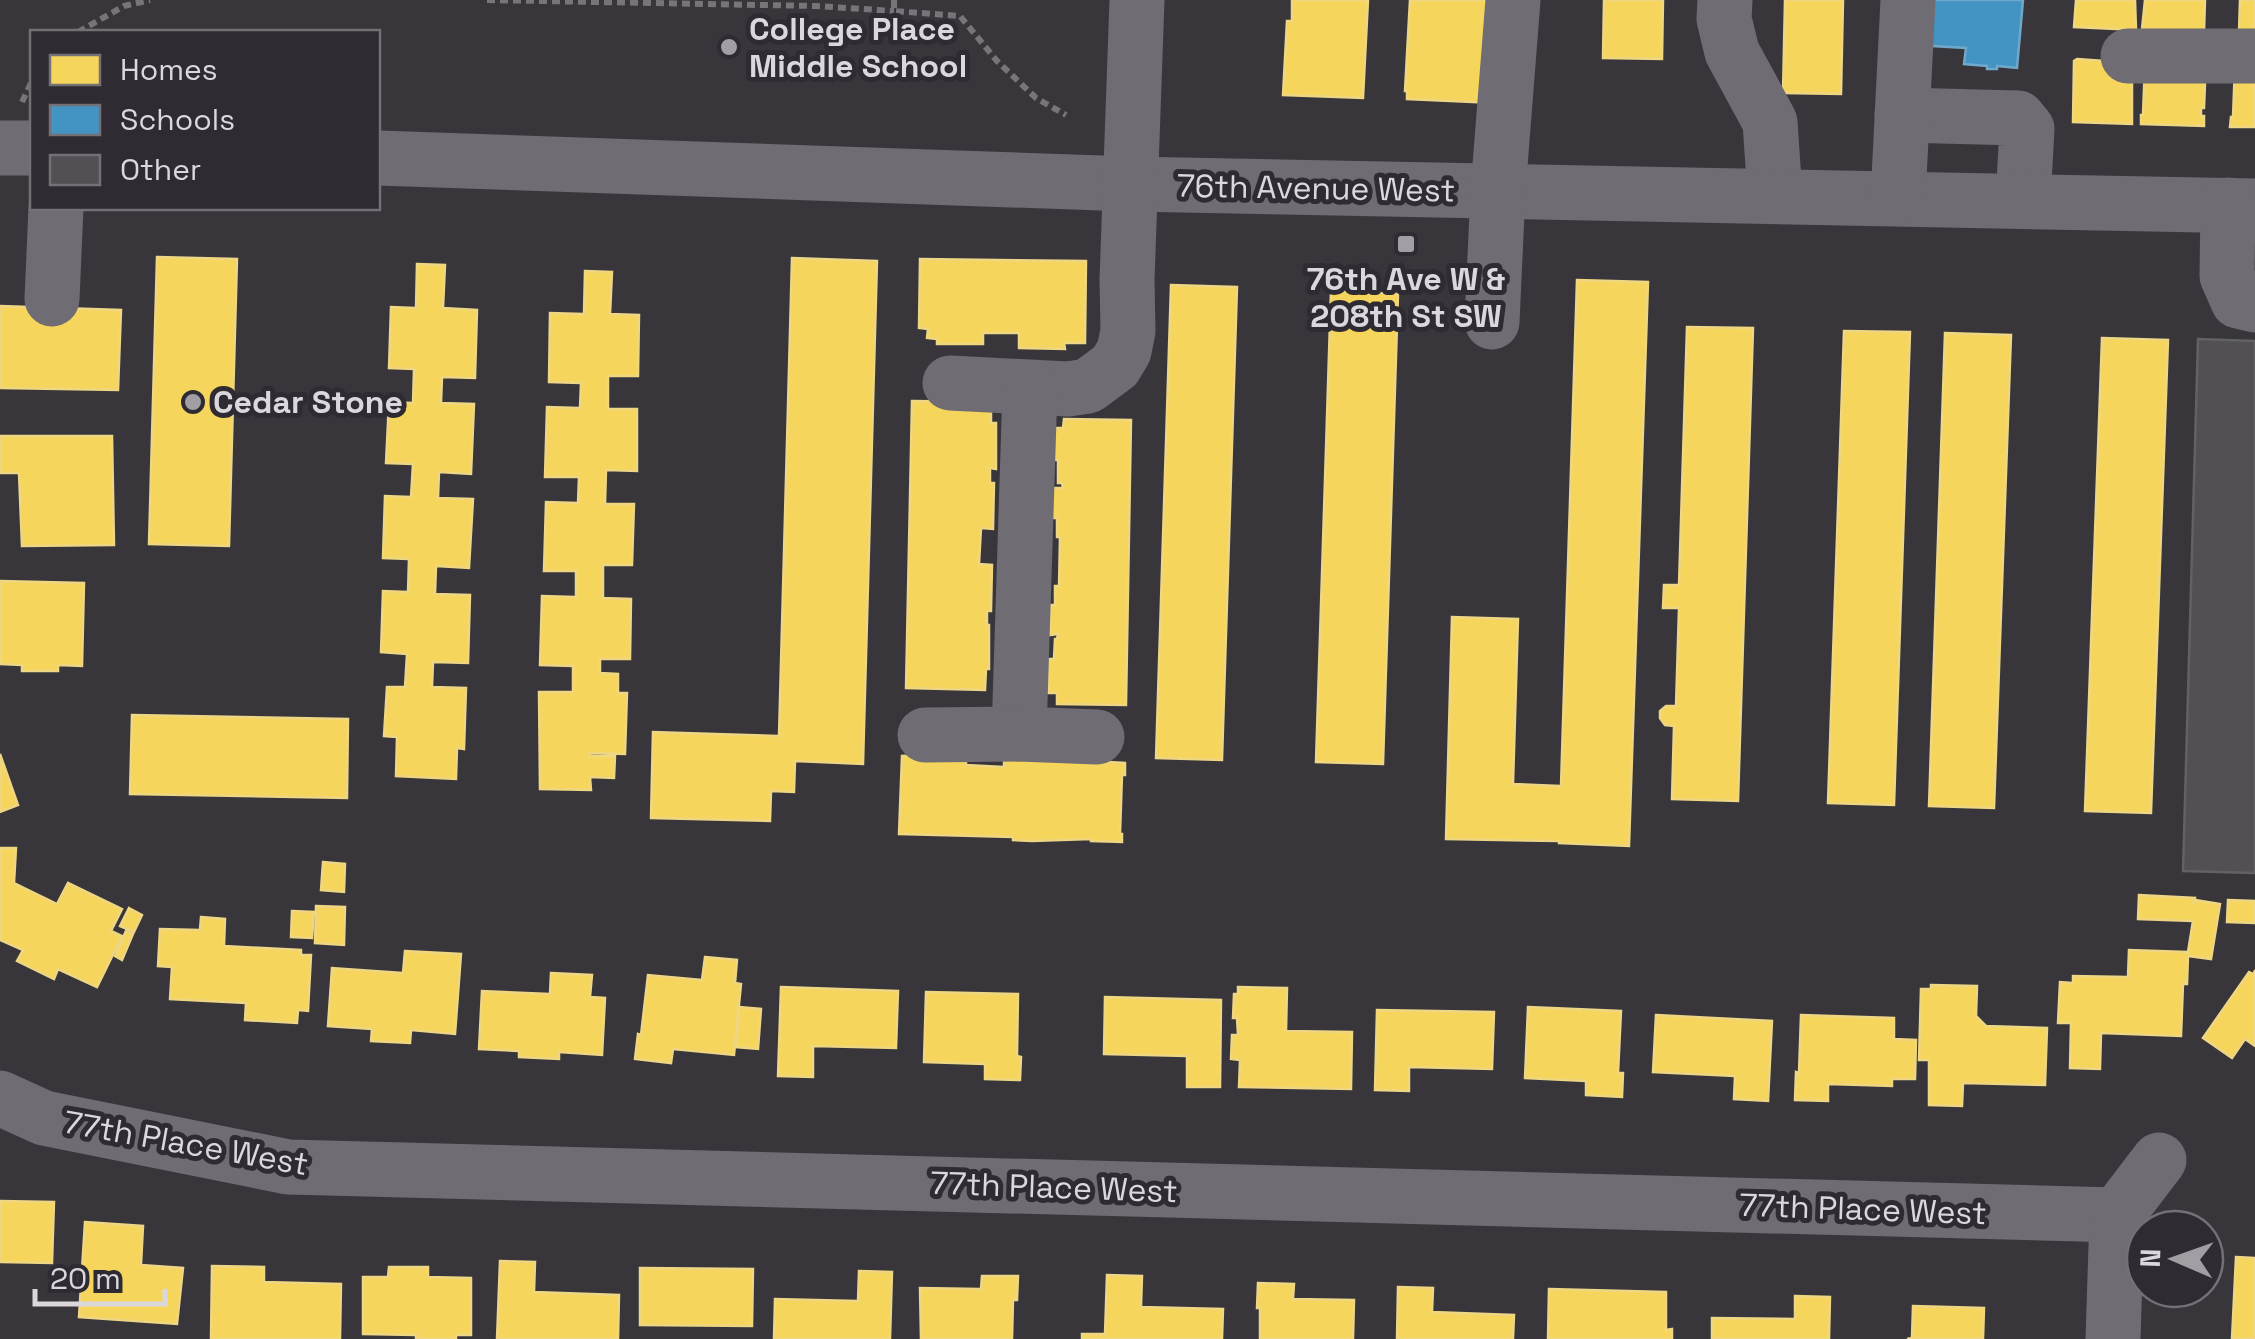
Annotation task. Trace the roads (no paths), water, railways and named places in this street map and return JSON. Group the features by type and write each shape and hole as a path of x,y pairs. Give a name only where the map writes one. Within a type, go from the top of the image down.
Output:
{"street":[{"path":"950,383 1068,390 1088,386 1115,366 1124,351 1128,331 1137,0"},
{"path":"1492,322 1512,0"},
{"path":"1725,0 1724,18 1732,52 1770,122 1775,196"},
{"path":"1898,198 1908,0"},
{"path":"2128,56 2255,56"},
{"path":"1902,115 2018,118 2027,129 2023,200"},
{"name":"76th Avenue West","path":"380,158 1130,184 2242,205"},
{"path":"2242,205 2227,276 2238,301 2255,305"},
{"path":"52,299 56,210"},
{"path":"1019,734 1030,388"},
{"path":"925,734 1096,737"},
{"name":"77th Place West","path":"0,1098 44,1118 288,1167 2116,1215"},
{"path":"2113,1339 2116,1215 2159,1160"}],"place":[{"name":"College Place Middle School","path":"729,47"},
{"name":"76th Ave W & 208th St SW","path":"1406,244"},
{"name":"Cedar Stone","path":"193,402"}]}
